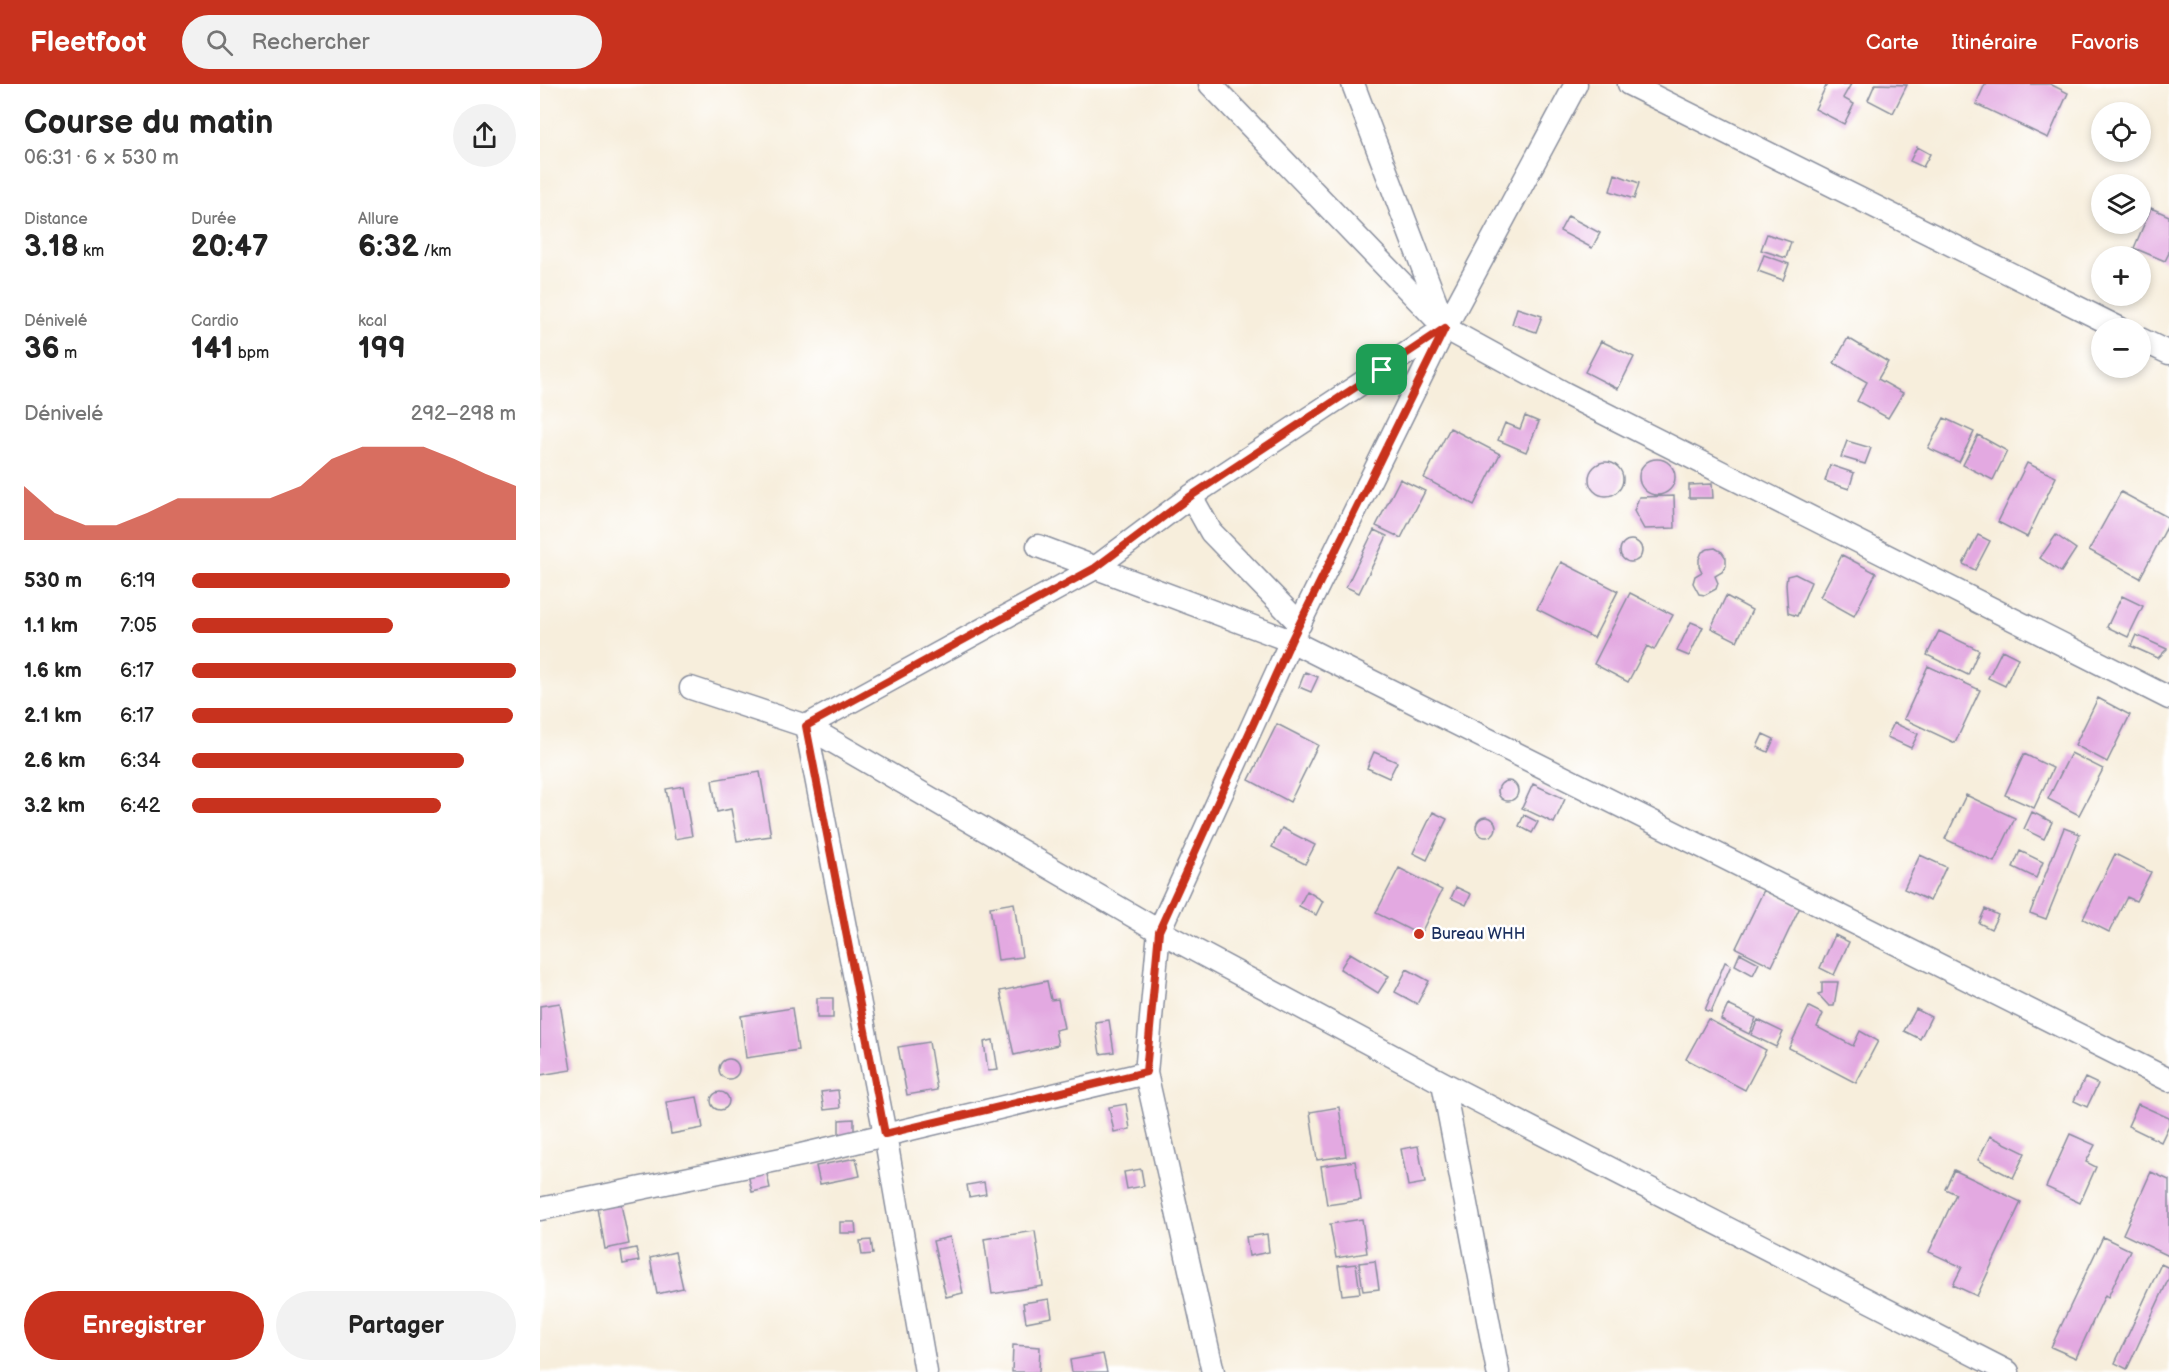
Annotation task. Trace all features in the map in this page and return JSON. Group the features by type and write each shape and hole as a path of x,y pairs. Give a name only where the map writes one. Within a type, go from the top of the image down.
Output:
{"street":[{"path":"1210,84 1445,328 1564,393 2169,698"},
{"path":"1353,84 1445,328"},
{"path":"1213,1372 1146,1072 1159,931 1296,632 1445,328 1576,84"},
{"path":"1629,84 2099,318"},
{"path":"806,726 1095,568 1191,496 1445,328"},
{"path":"2151,345 2169,354"},
{"path":"1191,496 1211,532 1296,632"},
{"path":"1038,546 1095,568 1296,632 2169,1080"},
{"path":"691,688 806,726 1159,931 1443,1083 2008,1372"},
{"path":"806,726 885,1134 926,1372"},
{"path":"540,1209 801,1155 1146,1072"},
{"path":"1443,1083 1498,1372"}],"building":[{"path":"1827,84 1851,84 1843,98 1854,104 1844,124 1815,109"},
{"path":"1875,84 1907,85 1893,113 1868,100"},
{"path":"1985,84 2050,84 2068,93 2048,138 1976,104"},
{"path":"1917,147 1930,154 1923,167 1910,161"},
{"path":"1615,174 1639,183 1634,199 1610,191"},
{"path":"2151,208 2169,216 2169,253 2165,261 2151,255 2151,246 2135,246 2140,234 2151,234"},
{"path":"1568,216 1600,233 1592,248 1560,231"},
{"path":"1767,234 1791,242 1786,258 1761,250"},
{"path":"1764,255 1789,264 1783,280 1758,271"},
{"path":"1517,308 1542,316 1536,332 1512,324"},
{"path":"1848,338 1888,362 1878,379 1903,393 1888,418 1857,401 1867,382 1834,363"},
{"path":"1601,341 1634,357 1618,389 1585,372"},
{"path":"1525,416 1539,422 1526,452 1498,440 1505,423 1520,429"},
{"path":"1944,418 1974,432 1959,462 1928,448"},
{"path":"1450,428 1500,454 1474,505 1424,478"},
{"path":"1978,435 2007,451 1993,480 1963,465"},
{"path":"1847,441 1871,448 1865,464 1841,457"},
{"path":"1657,459 1670,464 1675,477 1670,490 1657,495 1644,490 1639,477 1644,464"},
{"path":"1606,462 1618,467 1623,479 1618,491 1606,496 1594,491 1589,479 1594,467"},
{"path":"2027,463 2056,477 2027,537 1998,522"},
{"path":"1830,465 1854,473 1849,489 1825,481"},
{"path":"1400,479 1425,491 1401,538 1376,526"},
{"path":"1712,484 1713,498 1689,498 1689,485"},
{"path":"2121,492 2169,518 2169,523 2140,578 2089,550"},
{"path":"1674,496 1675,528 1644,529 1634,511 1639,497"},
{"path":"1374,530 1387,536 1359,593 1346,587"},
{"path":"1978,535 1990,541 1975,570 1963,564"},
{"path":"2056,535 2076,549 2061,572 2040,558"},
{"path":"1631,540 1639,543 1642,551 1639,559 1631,562 1623,559 1620,551 1623,543"},
{"path":"1715,548 1726,558 1726,566 1715,576 1718,583 1716,589 1705,595 1699,594 1693,583 1695,576 1702,572 1699,559 1702,552"},
{"path":"1842,555 1876,573 1854,616 1820,597"},
{"path":"1561,562 1618,591 1594,638 1537,609"},
{"path":"1795,574 1811,582 1797,616 1788,613 1786,584 1787,576"},
{"path":"1630,593 1673,615 1654,650 1647,646 1628,682 1594,664"},
{"path":"1726,596 1752,610 1737,641 1711,628"},
{"path":"2122,596 2143,606 2128,637 2107,627"},
{"path":"1691,622 1703,627 1689,656 1677,651"},
{"path":"1939,631 1979,650 1968,675 1927,655"},
{"path":"2136,635 2167,649 2158,658 2131,646"},
{"path":"2002,650 2018,658 2005,686 1988,678"},
{"path":"1928,666 1980,690 1955,743 1904,719"},
{"path":"1305,672 1318,677 1311,692 1299,687"},
{"path":"2098,698 2130,715 2107,762 2075,745"},
{"path":"1894,723 1918,734 1911,748 1887,737"},
{"path":"1277,724 1318,745 1290,802 1249,780"},
{"path":"1763,734 1774,739 1768,752 1757,747"},
{"path":"1374,752 1397,762 1389,778 1367,768"},
{"path":"2071,753 2103,769 2079,815 2048,799"},
{"path":"2024,754 2053,768 2034,808 2005,795"},
{"path":"760,772 771,836 737,841 731,809 717,812 712,780"},
{"path":"1508,781 1515,784 1518,791 1515,798 1508,801 1501,798 1498,791 1501,784"},
{"path":"1533,784 1565,799 1554,823 1522,808"},
{"path":"683,786 692,836 675,839 666,789"},
{"path":"1966,795 2015,818 1994,862 1945,839"},
{"path":"1433,812 1447,819 1427,860 1413,853"},
{"path":"2032,812 2052,822 2044,839 2024,829"},
{"path":"1524,815 1538,822 1532,833 1519,826"},
{"path":"1486,817 1493,820 1496,827 1493,834 1486,837 1479,834 1476,827 1479,820"},
{"path":"1282,828 1315,845 1305,864 1272,847"},
{"path":"2064,828 2080,834 2046,919 2030,913"},
{"path":"2020,851 2043,862 2036,878 2013,867"},
{"path":"2115,854 2151,872 2136,901 2127,897 2109,932 2083,919"},
{"path":"1920,855 1946,867 1930,901 1904,889"},
{"path":"1399,868 1442,890 1420,935 1376,913"},
{"path":"1456,887 1471,894 1466,905 1451,898"},
{"path":"1764,890 1800,907 1772,966 1736,948"},
{"path":"1307,891 1323,901 1316,915 1299,906"},
{"path":"1014,903 1022,957 998,960 990,907"},
{"path":"1985,909 1998,915 1991,929 1979,923"},
{"path":"1835,935 1849,942 1834,975 1820,968"},
{"path":"1350,953 1389,976 1378,993 1340,969"},
{"path":"1740,953 1759,963 1753,975 1735,965"},
{"path":"1725,962 1731,965 1711,1012 1705,1010"},
{"path":"1407,969 1429,981 1417,1004 1395,992"},
{"path":"1047,981 1051,1000 1058,999 1064,1028 1055,1030 1058,1045 1014,1055 1000,991"},
{"path":"1822,982 1838,982 1834,1006 1829,1006 1818,994 1822,993"},
{"path":"817,998 833,998 833,1018 817,1018"},
{"path":"560,1003 571,1070 540,1075 540,1006"},
{"path":"1728,1005 1756,1018 1749,1034 1721,1020"},
{"path":"1809,1007 1823,1014 1817,1027 1853,1046 1860,1031 1878,1041 1856,1083 1789,1048"},
{"path":"792,1008 798,1050 746,1058 741,1016"},
{"path":"1916,1009 1931,1017 1920,1039 1904,1031"},
{"path":"1708,1019 1766,1050 1745,1090 1686,1059"},
{"path":"1109,1020 1114,1052 1100,1054 1095,1022"},
{"path":"1758,1020 1783,1032 1776,1047 1751,1035"},
{"path":"993,1040 998,1070 988,1071 984,1042"},
{"path":"929,1042 937,1090 907,1095 898,1047"},
{"path":"729,1059 736,1062 739,1069 736,1076 729,1079 722,1076 719,1069 722,1062"},
{"path":"2085,1078 2098,1084 2087,1107 2074,1101"},
{"path":"838,1090 840,1108 824,1110 821,1092"},
{"path":"720,1092 726,1095 729,1101 726,1107 720,1110 714,1107 711,1101 714,1095"},
{"path":"697,1097 703,1128 671,1134 666,1102"},
{"path":"1126,1104 1130,1129 1114,1132 1109,1107"},
{"path":"2138,1104 2169,1118 2169,1125 2161,1142 2128,1126"},
{"path":"1339,1107 1346,1156 1317,1160 1310,1112"},
{"path":"854,1119 854,1138 839,1139 839,1120"},
{"path":"2070,1134 2095,1145 2086,1162 2096,1167 2080,1203 2046,1187"},
{"path":"1990,1136 2025,1153 2013,1178 1978,1160"},
{"path":"1418,1146 1425,1183 1408,1186 1401,1149"},
{"path":"856,1158 860,1176 820,1184 816,1166"},
{"path":"1355,1161 1361,1200 1327,1205 1321,1166"},
{"path":"1141,1169 1144,1186 1127,1189 1124,1172"},
{"path":"766,1170 770,1188 752,1192 748,1174"},
{"path":"1954,1170 2021,1202 1977,1296 1953,1285 1962,1267 1929,1252 1956,1194 1945,1189"},
{"path":"2151,1172 2169,1180 2169,1256 2123,1234"},
{"path":"984,1182 986,1194 969,1197 967,1185"},
{"path":"621,1204 629,1244 605,1249 598,1208"},
{"path":"1362,1219 1367,1253 1336,1258 1330,1224"},
{"path":"840,1222 855,1222 856,1233 840,1233"},
{"path":"1035,1231 1043,1286 992,1294 984,1239"},
{"path":"1267,1234 1269,1252 1249,1256 1246,1237"},
{"path":"950,1237 963,1293 946,1297 933,1241"},
{"path":"2103,1237 2130,1250 2108,1297 2105,1295 2076,1358 2051,1347"},
{"path":"871,1240 873,1254 862,1255 860,1241"},
{"path":"636,1248 639,1261 623,1264 621,1251"},
{"path":"675,1252 683,1288 657,1294 650,1258"},
{"path":"1375,1261 1379,1289 1363,1291 1359,1263"},
{"path":"1356,1264 1360,1293 1342,1295 1338,1266"},
{"path":"2161,1264 2169,1268 2169,1278 2127,1369 2115,1363"},
{"path":"1049,1299 1052,1317 1026,1322 1023,1303"},
{"path":"1013,1345 1040,1347 1039,1372 1012,1372"},
{"path":"1103,1354 1107,1372 1072,1372 1070,1360"}],"place":[{"name":"Bureau WHH","path":"1419,934"}],"route":[{"path":"1445,328 1291,641 1159,931 1146,1072 885,1134 806,726 1095,568 1191,496 1382,370 1445,328"}]}
